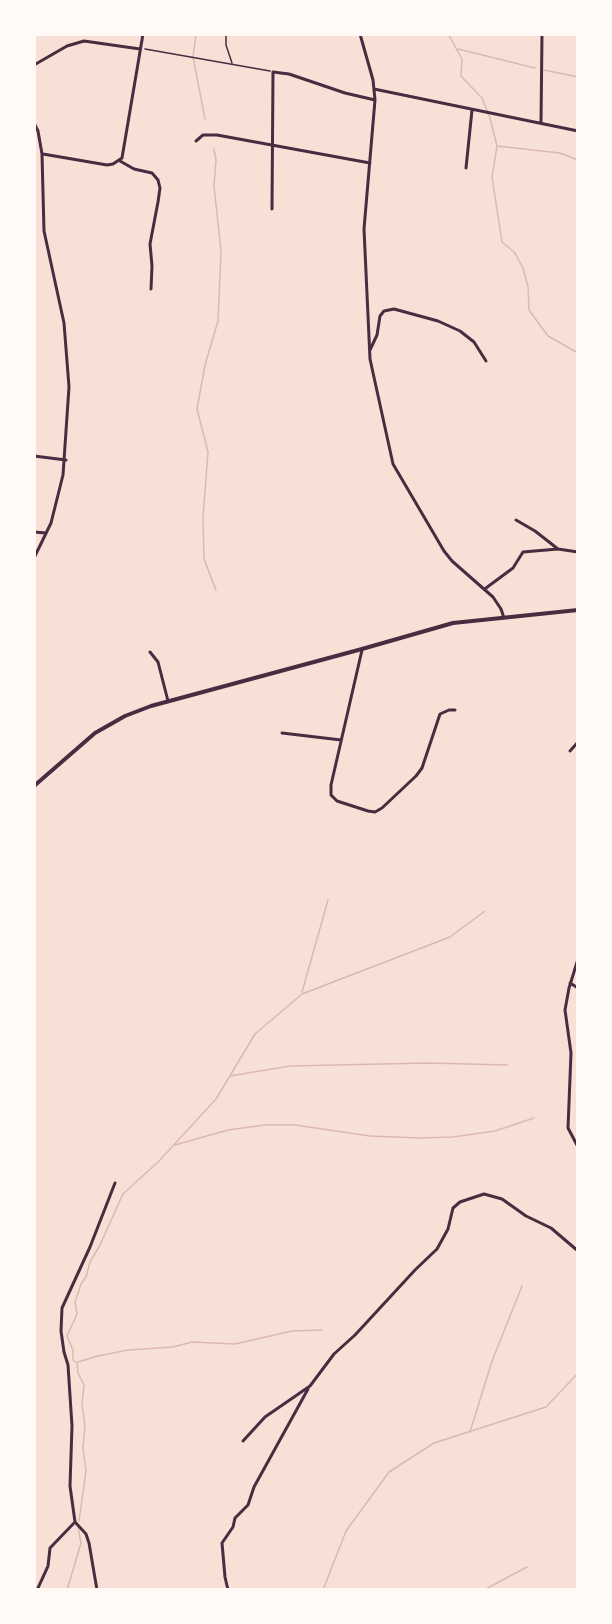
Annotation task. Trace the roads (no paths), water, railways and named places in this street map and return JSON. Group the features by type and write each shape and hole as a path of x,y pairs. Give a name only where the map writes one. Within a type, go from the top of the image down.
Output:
{"street":[{"path":"42,154 107,165 120,161 125,153 143,34"},
{"path":"360,34 375,100 364,229 369,352 389,445 397,472 452,561 499,603 504,618"},
{"path":"541,122 542,34"},
{"path":"34,65 68,46 84,41 141,49"},
{"path":"272,209 273,72 375,100"},
{"path":"374,89 578,131"},
{"path":"466,168 472,110"},
{"path":"34,123 38,131 42,154 44,231 48,258 61,305 69,387 66,460 51,523 34,558"},
{"path":"196,141 203,135 217,135 370,163"},
{"path":"120,161 126,166 152,173 158,180 160,188 150,244 151,289"},
{"path":"369,352 377,336 380,316 384,311 393,309 438,321 460,331 474,342 486,361"},
{"path":"34,456 66,460"},
{"path":"516,520 558,549"},
{"path":"34,532 46,533"},
{"path":"485,589 513,568 523,552 558,549 578,552"},
{"path":"34,786 95,733 136,711 362,649 432,627 578,610"},
{"path":"362,649 331,785 331,795 337,801 375,812 382,807 416,777 422,768 440,714 455,710"},
{"path":"150,652 158,662 168,701"},
{"path":"282,733 341,740"},
{"path":"570,751 578,742"},
{"path":"578,959 570,983 565,1010 571,1053 568,1128 578,1147"},
{"path":"570,983 578,988"},
{"path":"97,1590 89,1543 79,1524 75,1522 70,1486 72,1426 68,1371 61,1331 62,1308 90,1247 115,1183"},
{"path":"228,1590 222,1543 233,1527 235,1518 248,1505 258,1480 310,1386 334,1354 437,1249 448,1229 453,1208 460,1202 484,1194 502,1199 526,1216 551,1228 578,1251"},
{"path":"243,1441 265,1417 310,1386"},
{"path":"37,1590 48,1566 50,1548 75,1522"}],"waterway":[{"path":"196,34 193,57 205,119"},
{"path":"448,34 462,59 461,76 482,98 490,118 497,146 492,177 502,242 515,253 523,268 528,287 529,310 548,336 578,353"},
{"path":"458,49 535,68"},
{"path":"544,70 578,77"},
{"path":"497,146 560,153 578,160"},
{"path":"214,149 216,160 214,186 221,251 218,321 205,365 197,409 208,452 203,517 204,559 216,590"},
{"path":"302,992 328,900"},
{"path":"79,1521 86,1471 83,1448 84,1385 78,1373 77,1363 73,1360 73,1350 67,1336 77,1314 75,1302 81,1284 123,1194 159,1161 216,1099 255,1034 302,994 450,937 485,911"},
{"path":"230,1076 290,1066 428,1063 507,1065"},
{"path":"175,1145 228,1130 265,1125 295,1125 370,1136 420,1138 453,1137 495,1131 534,1118"},
{"path":"470,1432 492,1361 522,1286"},
{"path":"78,1362 128,1350 173,1347 192,1342 235,1344 292,1331 322,1330"},
{"path":"323,1590 346,1531 389,1472 434,1443 546,1407 578,1373"},
{"path":"67,1590 81,1543 78,1527"},
{"path":"484,1590 527,1567"}]}
